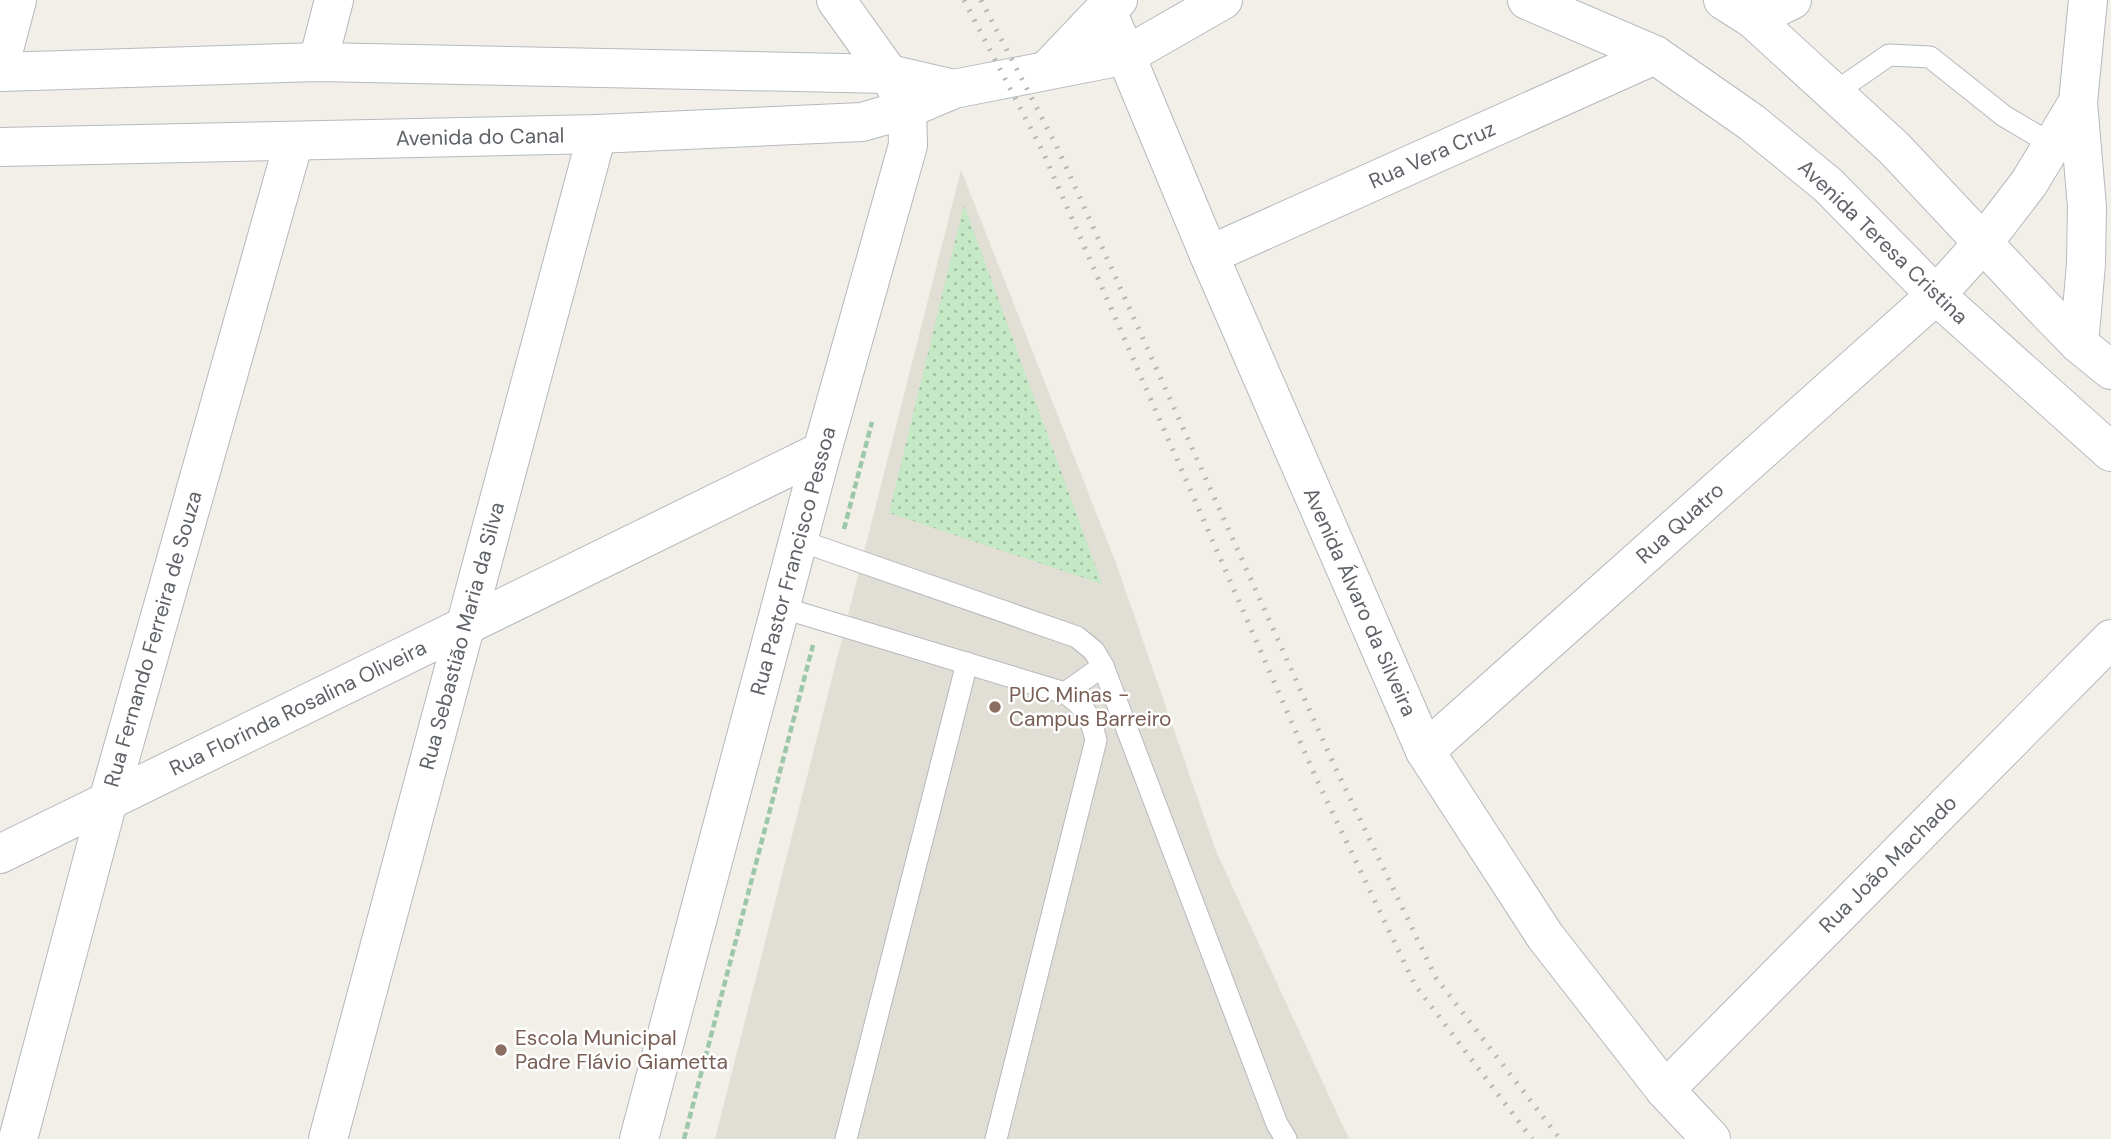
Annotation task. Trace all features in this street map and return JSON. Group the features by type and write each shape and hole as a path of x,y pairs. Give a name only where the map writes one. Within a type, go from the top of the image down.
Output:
{"street":[{"path":"0,65 17,0"},
{"path":"318,62 334,0"},
{"name":"Rua Pastor Francisco Pessoa","path":"639,1139 822,451 908,145 907,108 890,74 836,0"},
{"path":"1047,70 1127,55 1223,0"},
{"name":"Avenida Teresa Cristina","path":"1527,0 1655,55 1751,122 1828,185 1936,295 2111,452"},
{"path":"1738,10 1792,0"},
{"path":"2079,344 2098,259 2087,207 2078,102 2088,0"},
{"path":"1047,70 1112,4"},
{"name":"Avenida Álvaro da Silveira","path":"1112,4 1127,55 1209,255 1425,751 1545,936 1665,1090 1711,1139"},
{"path":"1738,10 1894,148 2079,344 2111,370"},
{"name":"Rua Vera Cruz","path":"1209,255 1655,55"},
{"name":"Avenida do Canal","path":"0,72 318,62 890,74 954,89"},
{"name":"Avenida do Canal","path":"0,147 597,134 862,122 954,89 1047,70"},
{"name":"Rua Quatro","path":"1425,751 1936,295 1983,243 2029,183 2078,102"},
{"name":"Rua Sebastião Maria da Silva","path":"328,1139 597,134"},
{"name":"Rua Fernando Ferreira de Souza","path":"18,1139 108,801 294,141"},
{"name":"Rua Florinda Rosalina Oliveira","path":"0,854 822,451"},
{"name":"Rua João Machado","path":"1665,1090 2111,639"}],"lane":[{"path":"1834,93 1889,55 1930,57 2004,116 2053,145"},
{"path":"799,540 1077,637 1094,651 1103,666 1277,1124 1286,1139"},
{"path":"780,607 1065,693 1080,703 1091,720 1096,740 996,1139"},
{"path":"846,1139 967,663"},
{"path":"1065,693 1103,666"}],"path":[{"path":"838,552 873,418"},
{"path":"684,1139 820,618"}],"shaded area":[{"name":"PUC Minas - Campus Barreiro","path":"961,170 1116,563 1216,851 1349,1139 715,1139"}],"green space":[{"path":"964,205 1102,584 889,513"}],"railway":[{"path":"964,0 1043,152 1316,778 1415,985 1532,1139"},
{"path":"981,0 1058,149 1335,767 1436,978 1560,1139"}],"place":[{"name":"PUC Minas - Campus Barreiro","path":"995,707"},
{"name":"Escola Municipal Padre Flávio Giametta","path":"501,1050"}]}
